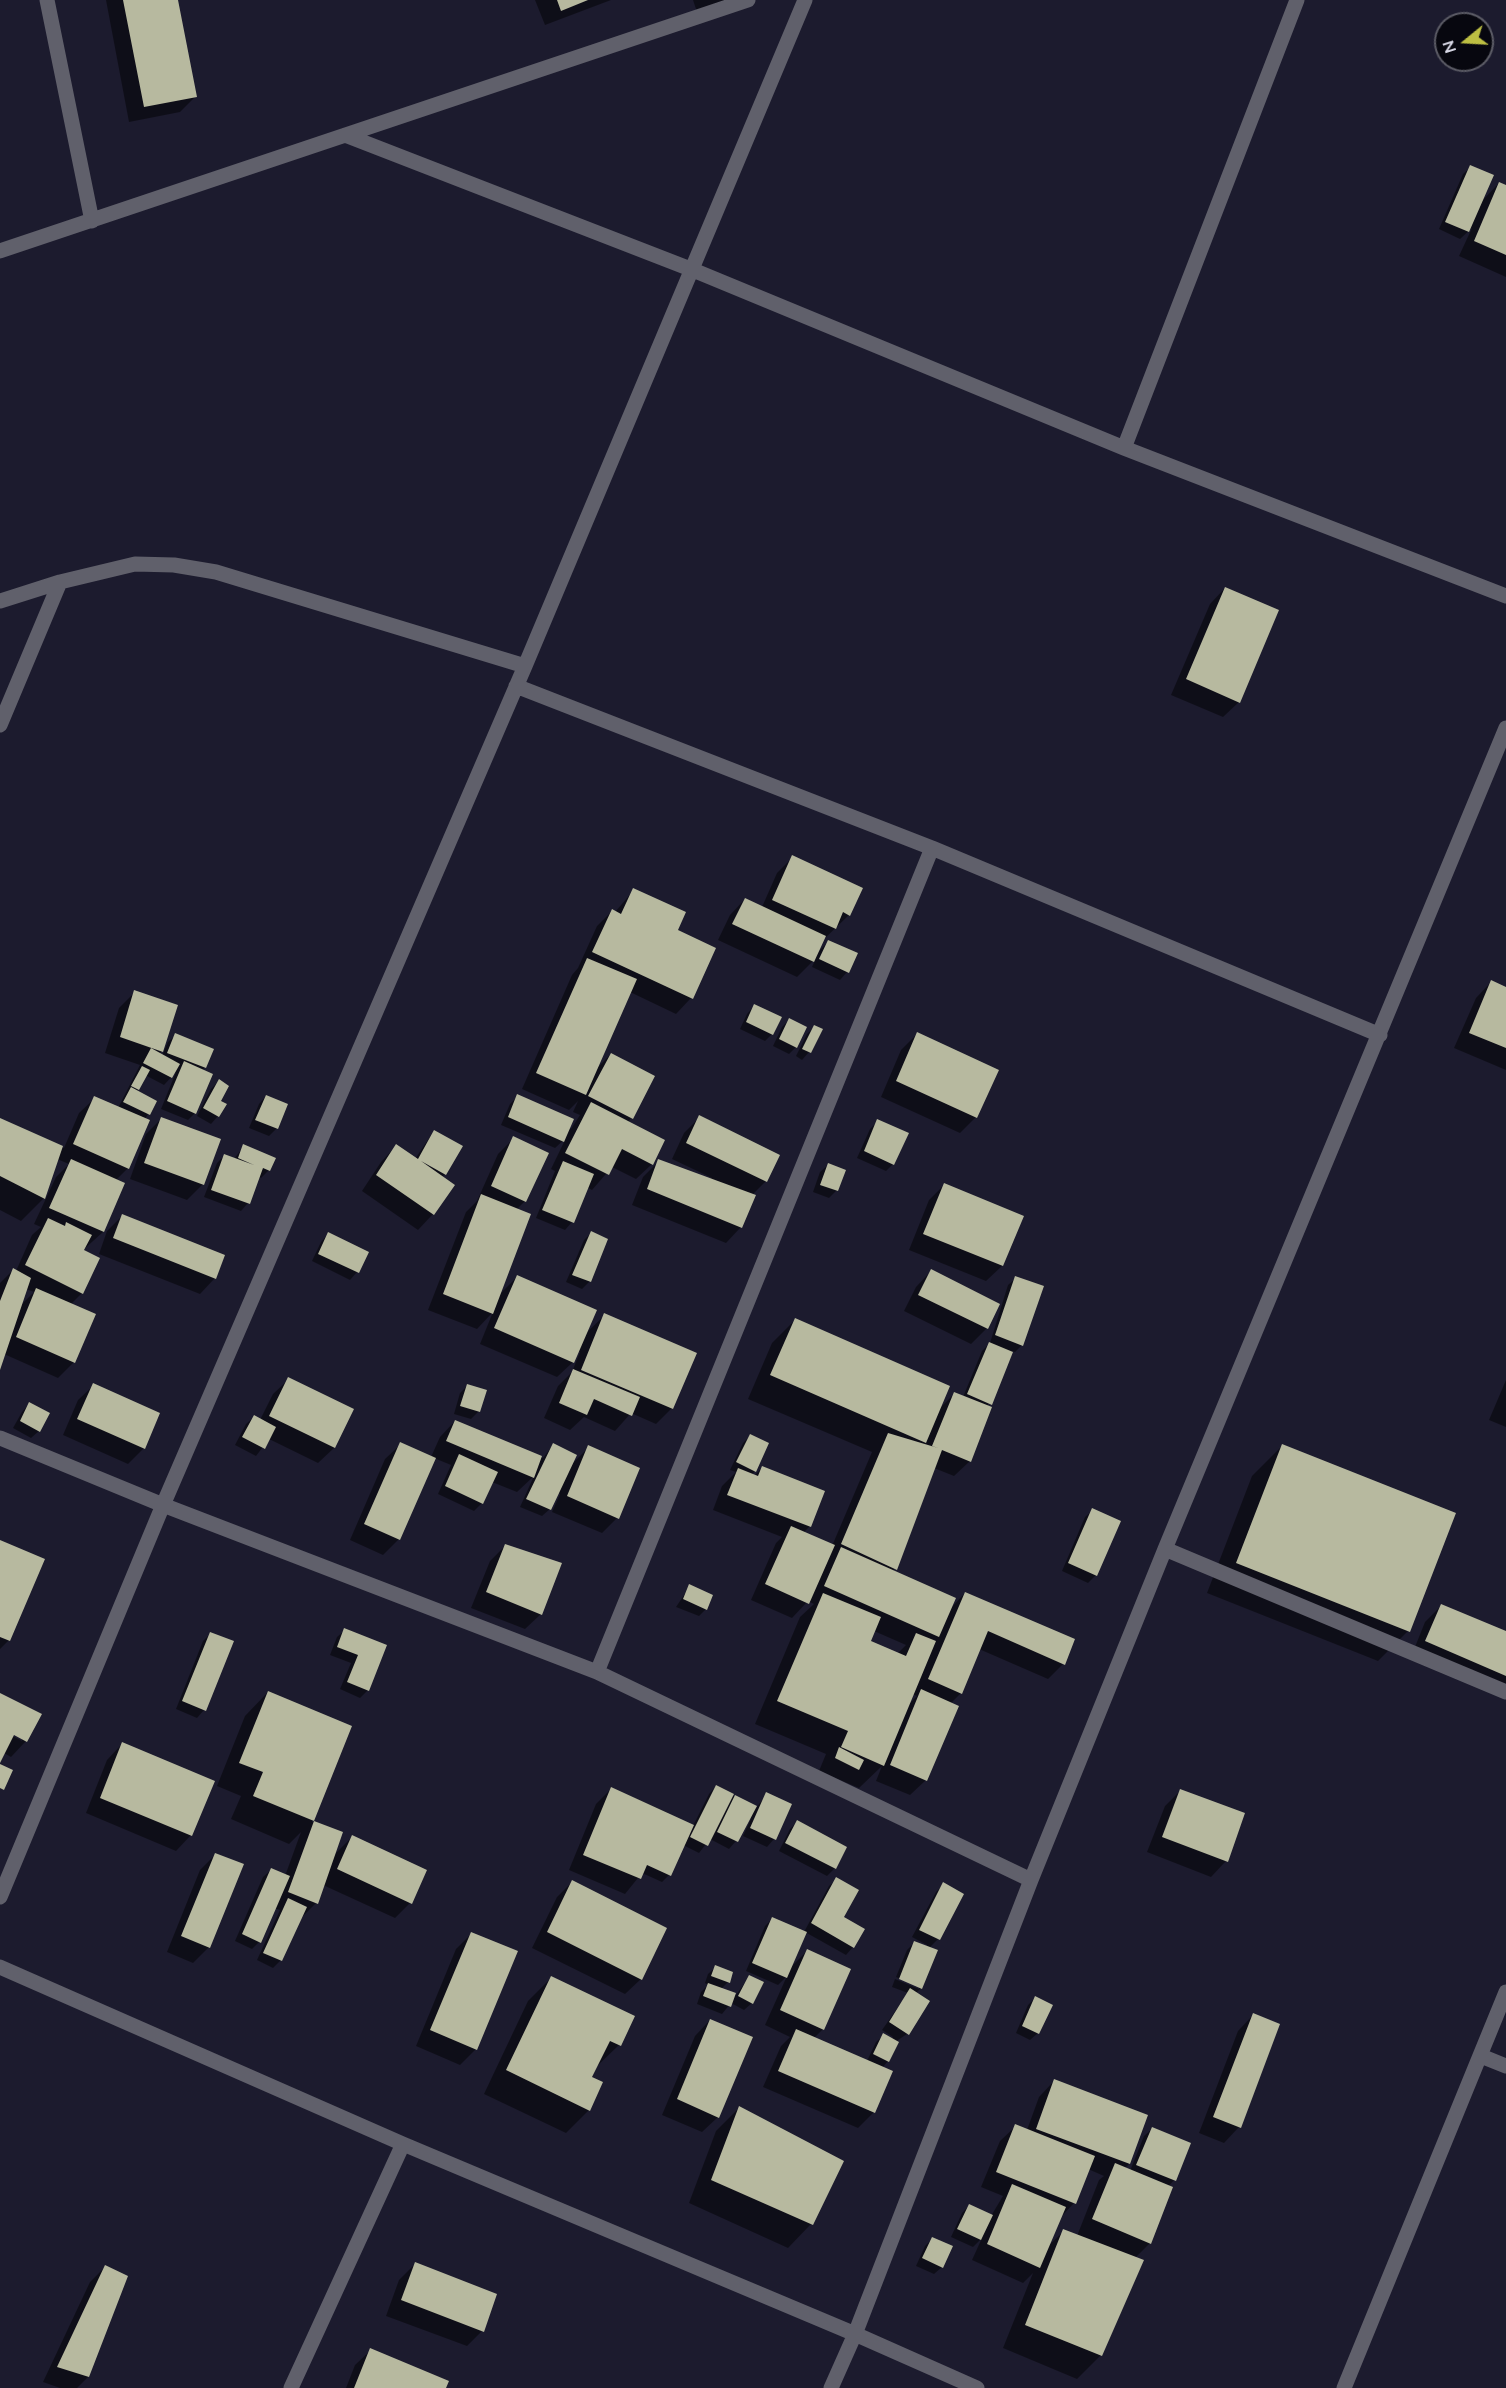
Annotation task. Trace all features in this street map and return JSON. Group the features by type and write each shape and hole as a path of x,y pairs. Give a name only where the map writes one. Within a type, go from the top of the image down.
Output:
{"street":[{"path":"47,0 92,221"},
{"path":"0,251 748,0"},
{"path":"0,1897 163,1505 525,666 805,0"},
{"path":"1124,448 1297,0"},
{"path":"345,135 693,270 1124,448 1506,596"},
{"path":"0,601 60,582 135,564 174,565 216,572 525,666"},
{"path":"0,725 60,582"},
{"path":"516,686 932,848 1380,1035"},
{"path":"831,2388 855,2334 1031,1880 1165,1549 1506,728"},
{"path":"597,1672 932,848"},
{"path":"0,1438 163,1505 597,1672 1031,1880"},
{"path":"1165,1549 1506,1692"},
{"path":"0,1967 403,2144 855,2334 977,2388"},
{"path":"1344,2388 1506,1992"},
{"path":"1481,2056 1506,2066"},
{"path":"291,2388 403,2144"}],"building":[{"path":"123,0 178,0 197,97 144,107"},
{"path":"557,0 588,0 561,11"},
{"path":"1470,165 1494,175 1469,232 1445,222"},
{"path":"1499,182 1506,185 1506,255 1474,241"},
{"path":"1225,587 1279,610 1240,703 1186,679"},
{"path":"792,855 863,888 850,916 843,912 836,929 772,900"},
{"path":"633,888 686,912 678,930 716,948 693,999 592,952 612,909 621,914"},
{"path":"745,898 826,936 814,962 732,924"},
{"path":"828,940 858,953 849,973 819,959"},
{"path":"587,958 637,979 586,1095 536,1073"},
{"path":"1491,980 1506,987 1506,1048 1469,1033"},
{"path":"134,990 178,1005 163,1052 120,1037"},
{"path":"754,1004 782,1017 773,1035 746,1022"},
{"path":"789,1018 807,1027 797,1048 779,1039"},
{"path":"814,1025 823,1029 811,1053 802,1049"},
{"path":"917,1032 999,1070 977,1118 896,1081"},
{"path":"175,1033 214,1049 206,1068 167,1053"},
{"path":"151,1048 180,1064 172,1078 143,1063"},
{"path":"611,1053 655,1076 633,1119 588,1096"},
{"path":"184,1061 213,1074 196,1114 167,1101"},
{"path":"142,1066 150,1070 139,1090 131,1086"},
{"path":"219,1079 229,1086 221,1101 227,1104 219,1117 203,1108"},
{"path":"131,1087 157,1101 150,1115 123,1102"},
{"path":"517,1094 574,1119 564,1142 508,1117"},
{"path":"266,1095 288,1104 278,1129 255,1120"},
{"path":"94,1096 150,1120 129,1169 73,1144"},
{"path":"591,1102 665,1140 653,1165 622,1149 609,1175 565,1153"},
{"path":"699,1115 780,1155 767,1182 686,1143"},
{"path":"161,1117 221,1139 204,1185 144,1163"},
{"path":"0,1118 63,1146 45,1199 0,1176"},
{"path":"877,1119 909,1133 894,1165 864,1151"},
{"path":"434,1130 463,1146 446,1175 421,1161 455,1185 434,1215 376,1175 396,1144 418,1159"},
{"path":"513,1136 549,1153 526,1202 491,1186"},
{"path":"243,1144 276,1158 270,1171 263,1168 250,1204 211,1190 224,1154 254,1165 238,1158"},
{"path":"71,1159 125,1183 104,1232 49,1208"},
{"path":"658,1159 756,1195 742,1228 647,1189"},
{"path":"563,1161 594,1174 574,1223 542,1210"},
{"path":"828,1163 846,1170 838,1191 820,1185"},
{"path":"944,1183 1024,1216 1003,1266 923,1234"},
{"path":"481,1194 531,1214 493,1314 443,1294"},
{"path":"122,1214 225,1255 216,1279 113,1238"},
{"path":"48,1218 65,1226 66,1222 92,1235 84,1250 100,1258 83,1294 25,1265"},
{"path":"591,1231 608,1239 591,1282 572,1275"},
{"path":"328,1232 369,1252 359,1273 318,1254"},
{"path":"13,1268 31,1278 0,1370 0,1301"},
{"path":"931,1269 1000,1304 988,1329 918,1295"},
{"path":"517,1275 597,1310 574,1363 494,1328"},
{"path":"1015,1276 1044,1286 1023,1346 995,1335"},
{"path":"36,1288 96,1314 75,1363 16,1337"},
{"path":"604,1313 697,1353 673,1409 581,1370"},
{"path":"795,1318 950,1386 926,1443 770,1375"},
{"path":"989,1342 1013,1352 992,1405 967,1394"},
{"path":"573,1369 640,1397 632,1416 594,1399 587,1415 559,1403"},
{"path":"288,1377 354,1409 335,1448 269,1416"},
{"path":"93,1383 160,1413 145,1449 77,1419"},
{"path":"467,1384 487,1390 480,1412 460,1406"},
{"path":"954,1392 992,1407 971,1462 942,1450 897,1570 841,1544 888,1433 938,1448 932,1446"},
{"path":"29,1402 50,1413 40,1432 20,1421"},
{"path":"254,1415 276,1427 265,1449 242,1437"},
{"path":"455,1420 542,1456 534,1478 446,1441"},
{"path":"750,1434 769,1443 756,1472 736,1462"},
{"path":"400,1442 436,1458 400,1540 364,1524"},
{"path":"553,1443 577,1455 551,1510 526,1499"},
{"path":"1282,1444 1456,1513 1410,1632 1236,1563"},
{"path":"588,1445 640,1468 619,1519 567,1496"},
{"path":"459,1454 498,1472 483,1504 445,1486"},
{"path":"762,1466 825,1491 811,1527 727,1495 738,1468 758,1476"},
{"path":"1092,1508 1121,1521 1097,1576 1068,1563"},
{"path":"791,1526 835,1545 809,1604 765,1584"},
{"path":"0,1540 45,1559 10,1641 0,1637"},
{"path":"505,1544 562,1563 542,1615 486,1592"},
{"path":"841,1547 956,1598 939,1637 824,1586"},
{"path":"689,1584 713,1595 707,1610 683,1599"},
{"path":"965,1592 1075,1639 1065,1665 988,1631 962,1694 928,1679"},
{"path":"823,1593 881,1617 871,1641 906,1656 916,1633 936,1641 884,1766 841,1747 848,1731 777,1701"},
{"path":"1441,1604 1506,1631 1506,1676 1425,1641"},
{"path":"344,1628 387,1645 369,1691 347,1682 358,1655 337,1647"},
{"path":"210,1632 234,1641 206,1711 182,1701"},
{"path":"921,1689 959,1706 927,1781 890,1765"},
{"path":"268,1691 352,1726 314,1821 253,1796 263,1772 239,1763"},
{"path":"0,1693 42,1714 27,1742 14,1735 0,1763"},
{"path":"122,1742 215,1781 192,1836 100,1798"},
{"path":"839,1747 864,1760 859,1770 835,1758"},
{"path":"0,1764 13,1770 4,1790 0,1788"},
{"path":"716,1785 734,1794 708,1846 690,1837"},
{"path":"611,1787 694,1825 671,1876 647,1865 641,1879 583,1855"},
{"path":"1180,1789 1245,1813 1228,1862 1162,1837"},
{"path":"766,1792 792,1804 776,1840 750,1828"},
{"path":"735,1795 757,1806 738,1842 717,1832"},
{"path":"797,1820 847,1847 836,1869 785,1843"},
{"path":"314,1821 343,1832 318,1904 288,1892"},
{"path":"352,1835 427,1870 412,1904 337,1869"},
{"path":"215,1853 244,1864 210,1948 181,1936"},
{"path":"271,1868 290,1876 261,1943 242,1934"},
{"path":"836,1877 859,1890 844,1917 865,1929 854,1948 811,1923"},
{"path":"572,1880 667,1928 642,1980 547,1932"},
{"path":"943,1882 964,1894 940,1940 919,1930"},
{"path":"288,1898 307,1907 282,1961 263,1953"},
{"path":"772,1917 807,1932 787,1978 752,1963"},
{"path":"471,1932 518,1951 477,2050 430,2030"},
{"path":"914,1941 938,1950 922,1989 899,1979"},
{"path":"807,1949 851,1969 824,2030 780,2010"},
{"path":"715,1965 733,1972 730,1983 711,1976"},
{"path":"749,1975 764,1982 753,2004 738,1996"},
{"path":"551,1976 635,2016 621,2046 610,2041 592,2077 603,2082 590,2111 506,2070"},
{"path":"708,1983 736,1993 731,2007 703,1996"},
{"path":"910,1988 930,2001 909,2035 889,2022"},
{"path":"1035,1996 1053,2005 1039,2034 1022,2026"},
{"path":"1253,2013 1280,2024 1241,2128 1213,2117"},
{"path":"710,2019 753,2037 719,2118 677,2099"},
{"path":"796,2029 893,2071 875,2113 778,2071"},
{"path":"883,2033 899,2042 889,2062 873,2054"},
{"path":"1054,2079 1148,2115 1130,2164 1036,2129"},
{"path":"739,2106 844,2161 813,2225 711,2180"},
{"path":"1015,2124 1095,2156 1076,2204 996,2172"},
{"path":"1152,2127 1191,2143 1176,2181 1136,2165"},
{"path":"1115,2163 1173,2187 1151,2244 1092,2219"},
{"path":"1012,2184 1066,2207 1040,2268 987,2244"},
{"path":"969,2204 993,2215 981,2240 957,2229"},
{"path":"1063,2229 1144,2260 1102,2356 1025,2325"},
{"path":"932,2237 953,2246 943,2268 922,2258"},
{"path":"415,2262 497,2294 484,2332 401,2300"},
{"path":"105,2265 128,2276 89,2377 57,2367"},
{"path":"370,2348 449,2381 446,2388 354,2388"}]}
